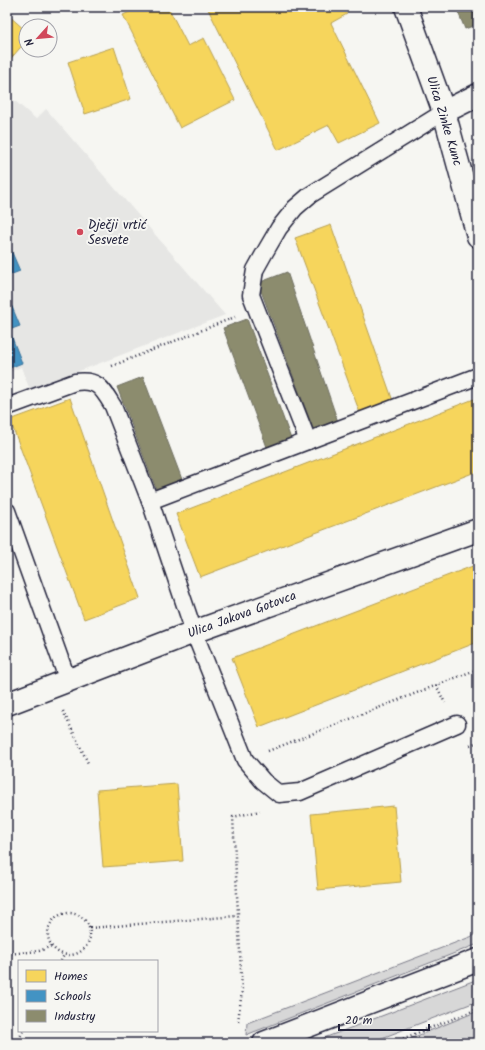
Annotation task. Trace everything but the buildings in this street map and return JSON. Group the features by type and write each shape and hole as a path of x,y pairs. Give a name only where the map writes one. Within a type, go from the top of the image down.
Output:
{"street":[{"name":"Ulica Zinke Kunc","path":"406,7 444,112 478,236"},
{"path":"444,112 478,96"},
{"name":"Ulica Jakova Gotovca","path":"7,704 194,632 478,530"},
{"path":"264,1043 478,960"}],"lane":[{"path":"308,441 256,308 252,295 255,270 280,228 295,208 310,195 444,112"},
{"path":"150,501 478,376"},
{"path":"7,407 76,382 86,380 93,382 104,391 112,406 150,501 194,632 245,760 263,781 279,794 300,792 457,724"},
{"path":"7,511 68,681"}],"path":[{"path":"93,382 103,372 114,365 256,308"},
{"path":"245,760 478,669"},
{"path":"64,714 88,763"},
{"path":"238,1020 242,992 233,817 263,810"},
{"path":"70,912 77,913 87,922 91,935 85,949 79,953 64,955 55,950 52,946 48,933 52,920 63,913 70,912"},
{"path":"90,928 237,916"},
{"path":"7,954 39,952 52,946"},
{"path":"62,960 64,955"},
{"path":"392,1043 478,1010"},
{"path":"17,1043 22,1032"},
{"path":"7,1038 9,1043"}],"shaded area":[{"name":"Dječji vrtić Sesvete","path":"15,101 36,119 46,109 225,315 30,390 21,367 7,373 7,104"},
{"path":"478,934 478,944 246,1035 247,1023"},
{"path":"478,979 478,1001 369,1043 311,1043"},
{"path":"478,1011 478,1043 400,1043"}],"place":[{"name":"Dječji vrtić Sesvete","path":"80,232"}]}
